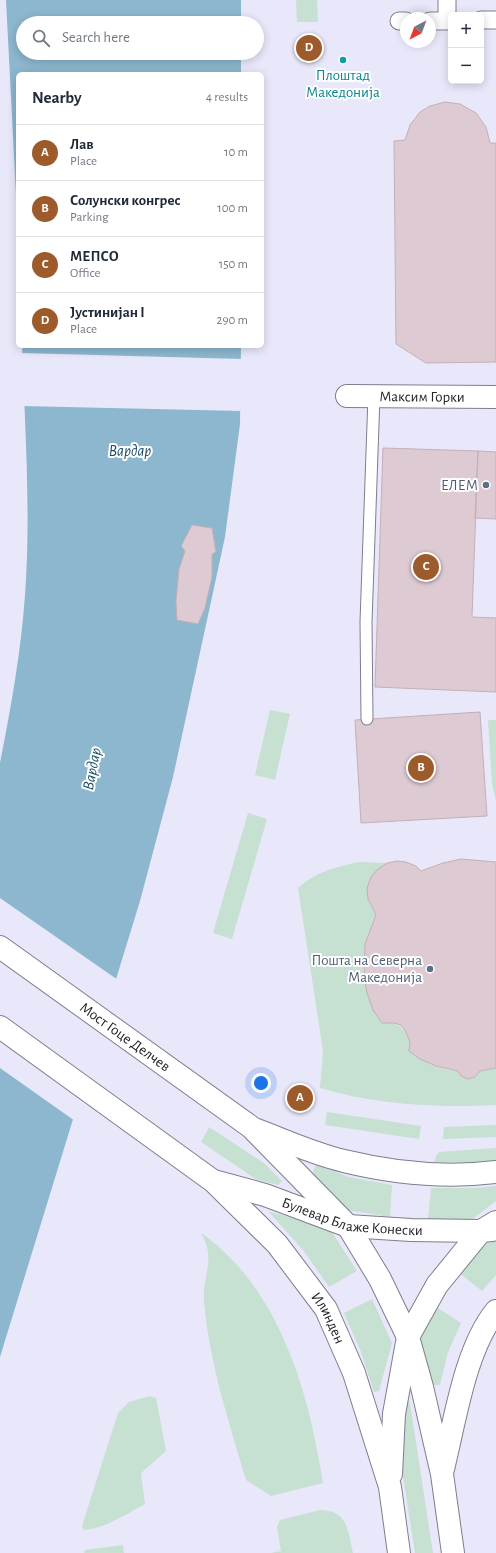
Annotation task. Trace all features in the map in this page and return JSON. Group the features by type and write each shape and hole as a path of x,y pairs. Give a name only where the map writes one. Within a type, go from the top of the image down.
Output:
{"street":[{"path":"447,0 448,12"},
{"path":"484,20 496,20"},
{"path":"436,21 448,21"},
{"name":"Максим Горки","path":"347,396 496,397"},
{"name":"Мост Гоце Делчев","path":"0,947 251,1127"},
{"path":"0,1027 213,1181"},
{"path":"251,1127 320,1154 373,1167 443,1174 496,1172"},
{"path":"251,1127 348,1226 380,1279 408,1337 422,1387 442,1474 453,1553"},
{"name":"Булевар Блаже Конески","path":"213,1181 265,1195 348,1226 411,1230 491,1227"},
{"name":"Илинден","path":"213,1181 277,1244 326,1309 354,1373 390,1487 399,1553"},
{"name":"Илинден","path":"390,1487 394,1414 408,1337 437,1285 491,1227"},
{"path":"442,1474 466,1378 483,1330 496,1311"}],"lane":[{"path":"367,719 366,622 374,396"}],"green space":[{"path":"296,0 317,0 318,22 297,22"},
{"path":"270,710 290,714 275,780 255,775"},
{"path":"488,720 496,720 496,800 492,784"},
{"path":"248,813 267,819 232,939 213,933"},
{"path":"359,862 387,863 380,868 371,880 368,893 369,900 376,915 366,943 364,970 365,983 374,1010 382,1023 399,1026 407,1033 409,1039 409,1051 426,1062 445,1069 458,1071 466,1078 472,1078 480,1071 496,1068 496,1105 452,1106 385,1102 342,1094 320,1088 323,1051 298,888 305,882 326,871"},
{"path":"327,1112 421,1126 419,1139 325,1125"},
{"path":"496,1125 496,1137 443,1139 444,1127"},
{"path":"209,1127 264,1163 282,1181 278,1185 257,1180 201,1142"},
{"path":"496,1148 496,1160 469,1163 434,1162 439,1152"},
{"path":"316,1165 349,1177 392,1185 390,1217 347,1210 311,1176"},
{"path":"496,1186 496,1201 471,1220 428,1220 431,1188 475,1188"},
{"path":"268,1211 330,1229 357,1271 329,1287 303,1250"},
{"path":"201,1233 228,1256 251,1283 271,1313 286,1345 299,1379 309,1414 323,1483 271,1496 246,1480 220,1392 210,1347 204,1301 208,1267 208,1252 206,1243"},
{"path":"496,1241 496,1275 482,1291 458,1272 482,1244"},
{"path":"372,1299 392,1343 379,1391 374,1392 361,1352 344,1313"},
{"path":"435,1306 461,1323 448,1352 440,1385 433,1385 418,1341"},
{"path":"150,1396 156,1398 166,1451 141,1473 145,1504 107,1524 84,1530 82,1526 118,1413 129,1402"},
{"path":"406,1401 410,1403 433,1553 415,1553 403,1476 400,1433"},
{"path":"320,1510 329,1511 336,1514 345,1523 353,1553 271,1553 281,1551 277,1527 280,1520"},
{"path":"123,1545 124,1553 84,1553 85,1550"}],"water":[{"path":"6,0 241,0 241,16 16,16 16,60 241,60 241,72 16,72 16,195"},
{"name":"Вардар","path":"22,348 241,348 240,424 225,537 173,777 140,901 0,1357 0,763 12,700 25,595 27,564 27,470"}],"pier":[{"path":"20,353 243,359 242,411 22,406"},
{"path":"0,898 118,980 75,1121 0,1068"}],"building":[{"path":"445,102 460,104 476,113 486,127 490,143 496,143 496,362 426,363 396,344 394,141 405,140 410,125 420,112 430,106"},
{"path":"383,448 478,451 472,617 496,618 496,692 375,687"},
{"name":"ЕЛЕМ","path":"478,451 496,452 496,519 475,518"},
{"path":"192,525 212,528 216,552 212,554 212,577 205,608 198,624 177,620 176,601 179,569 185,551 181,546"},
{"path":"480,712 487,816 361,823 355,720"},
{"name":"Пошта на Северна Македонија","path":"461,859 496,862 496,1068 480,1071 475,1077 468,1079 461,1076 458,1071 436,1066 420,1059 409,1051 410,1042 401,1025 394,1023 382,1023 373,1010 364,978 365,944 376,915 368,899 367,888 371,877 378,869 387,863 397,861 406,862 416,866 421,871 443,863"}],"place":[{"name":"Јустинијан I","path":"309,48"},
{"name":"Плоштад Македонија","path":"343,60"},
{"name":"ЕЛЕМ","path":"486,485"},
{"name":"МЕПСО","path":"426,567"},
{"name":"Солунски конгрес","path":"421,768"},
{"name":"Пошта на Северна Македонија","path":"430,969"},
{"name":"Лав","path":"300,1098"}]}
